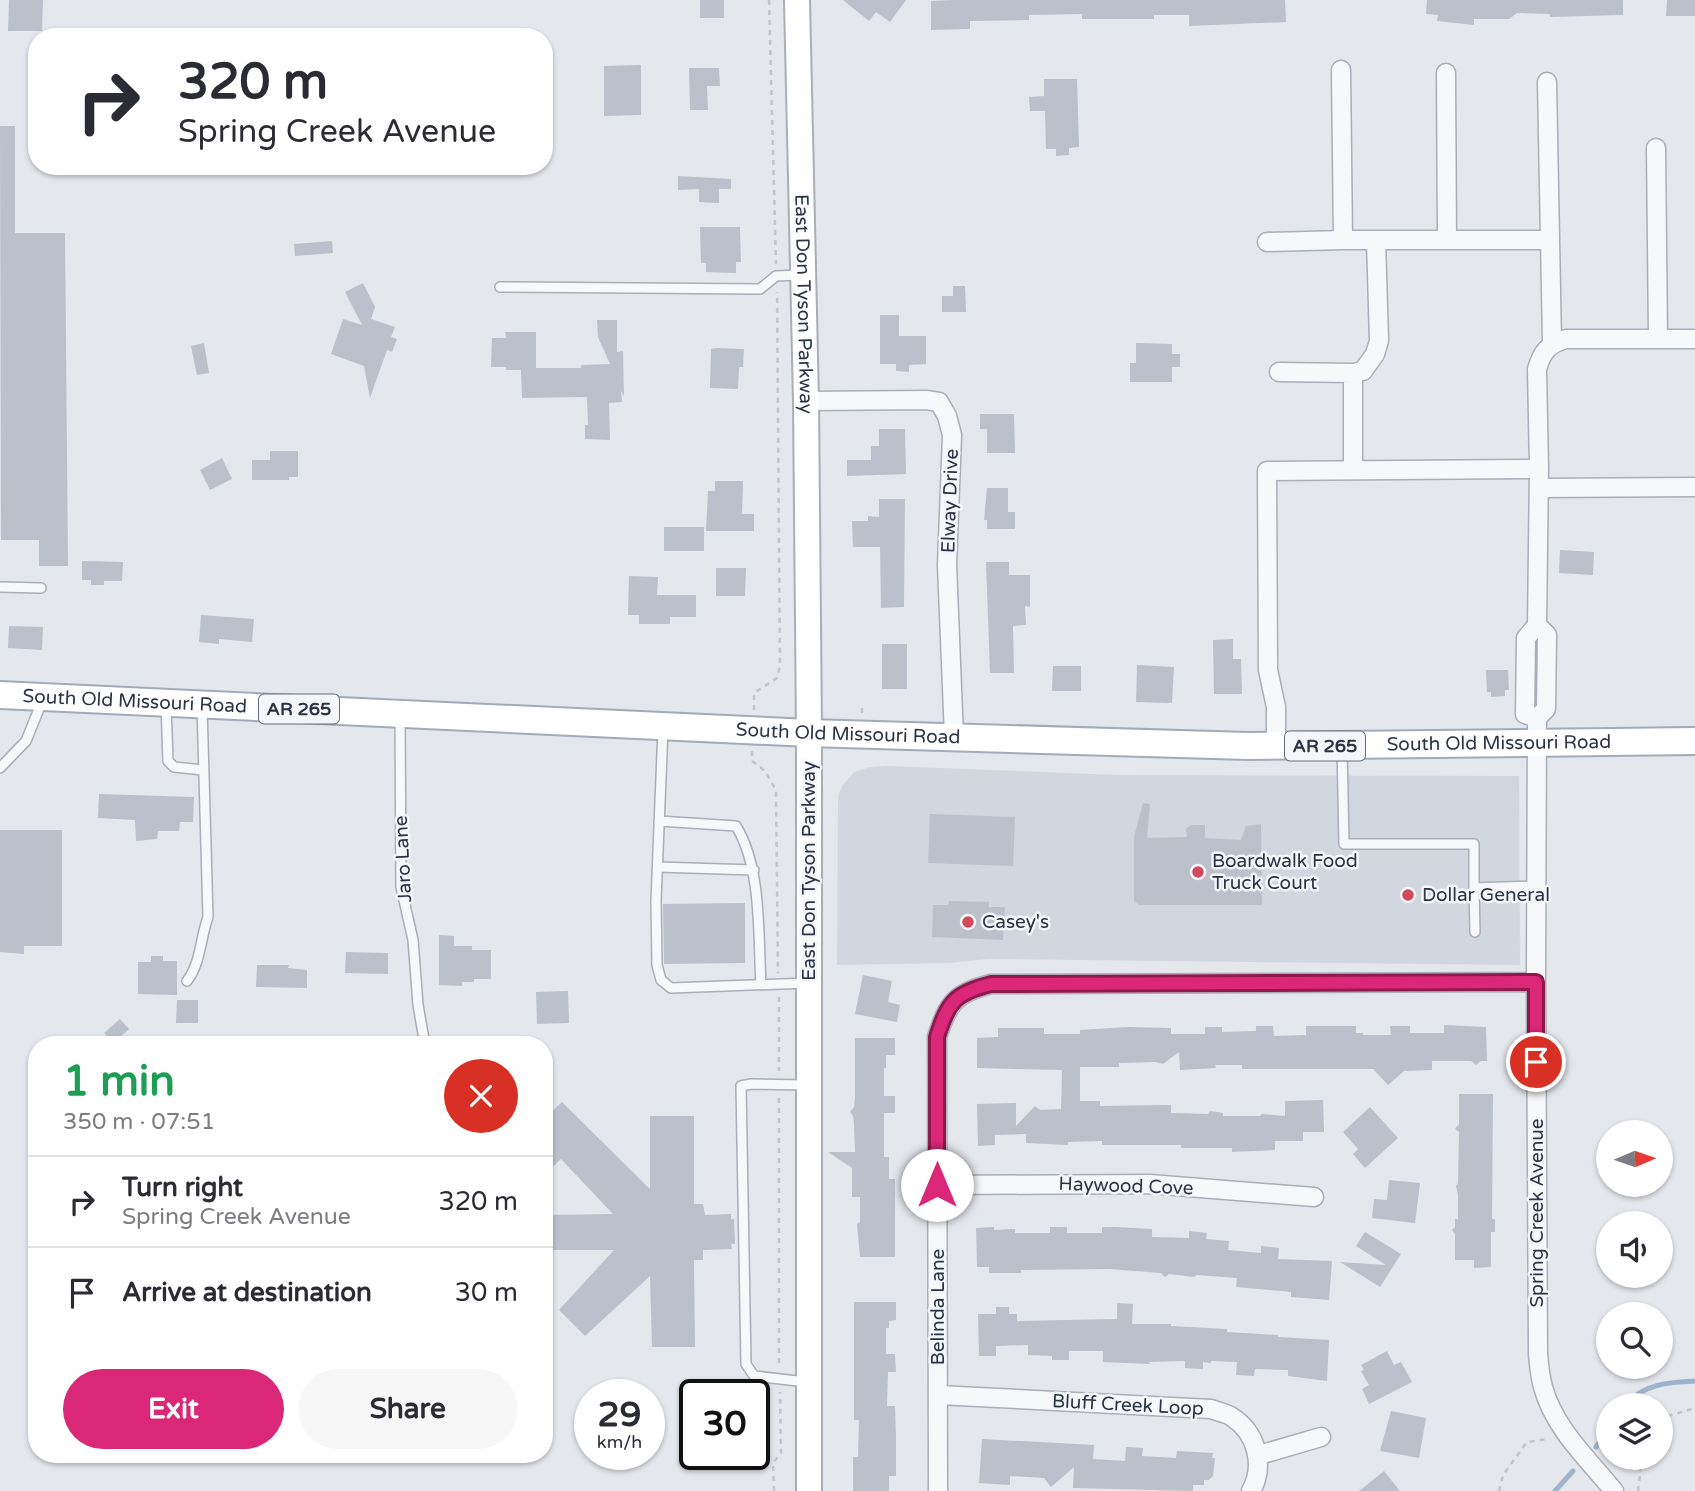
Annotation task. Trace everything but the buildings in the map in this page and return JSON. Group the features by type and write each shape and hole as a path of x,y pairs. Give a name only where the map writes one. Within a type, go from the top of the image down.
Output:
{"main road":[{"name":"East Don Tyson Parkway","path":"797,0 806,401 809,733 809,1491"},
{"name":"South Old Missouri Road","path":"0,695 809,733 1276,746 1342,746 1537,731 1695,741"}],"street":[{"path":"1341,69 1343,240"},
{"path":"1446,73 1447,240"},
{"path":"1546,82 1552,342 1566,339 1695,339"},
{"path":"1656,148 1658,339"},
{"path":"1279,372 1363,371 1379,341 1376,240"},
{"path":"1267,242 1550,240"},
{"name":"Spring Creek Avenue","path":"1552,342 1542,354 1537,369 1540,488 1537,625 1547,635 1546,709 1537,731 1538,1354 1541,1376 1553,1412 1566,1434 1614,1491"},
{"path":"1353,373 1353,469"},
{"name":"Elway Drive","path":"806,401 926,400 939,402 947,416 952,435 947,565 954,737"},
{"path":"1276,746 1276,707 1268,670 1267,471 1539,468"},
{"path":"1540,488 1695,487"},
{"name":"Belinda Lane","path":"939,1491 937,1037 943,1017 952,1001 969,990 991,984 1536,982"},
{"name":"Haywood Cove","path":"937,1185 1150,1184 1314,1197"},
{"name":"Bluff Creek Loop","path":"938,1395 1211,1409 1232,1417 1247,1432 1259,1455"},
{"path":"1251,1491 1257,1480 1259,1455 1321,1437"}],"lane":[{"path":"500,287 760,289 776,276 802,275"},
{"path":"0,587 41,588"},
{"path":"0,768 26,741 44,698"},
{"path":"166,703 169,761 174,767 203,770"},
{"path":"187,981 196,970 202,933 208,918 202,704"},
{"name":"Jaro Lane","path":"400,713 401,887 413,940 423,1036"},
{"path":"663,726 657,965 661,980 671,988 809,983"},
{"path":"1342,746 1344,844 1474,844 1475,932"},
{"path":"659,821 736,826 746,842 754,870 761,985"},
{"path":"658,867 754,870"},
{"path":"1474,888 1536,886"},
{"path":"809,1085 741,1086 746,1364 754,1376 809,1382"}],"path":[{"path":"769,0 776,259"},
{"path":"755,701 754,693 777,678 780,666 777,295"},
{"path":"752,756 752,761 765,771 776,790 778,963"},
{"path":"779,1008 779,1063"},
{"path":"779,1105 779,1358"},
{"path":"774,1491 773,1463 781,1453 780,1401"},
{"path":"1673,1415 1695,1409"},
{"path":"1499,1491 1503,1475 1527,1442 1549,1438 1557,1448"},
{"path":"1638,1491 1641,1470"}],"shaded area":[{"path":"887,766 1119,775 1519,776 1520,965 988,959 948,963 837,965 838,797 842,786 854,772"}],"waterway":[{"path":"1640,1393 1666,1383 1695,1381"},
{"path":"1555,1491 1573,1471"}],"place":[{"name":"Boardwalk Food Truck Court","path":"1198,872"},
{"name":"Dollar General","path":"1408,895"},
{"name":"Casey's","path":"968,922"}],"route":[{"path":"937,1185 937,1037 943,1017 952,1001 969,990 991,984 1536,982 1536,1062"}]}
